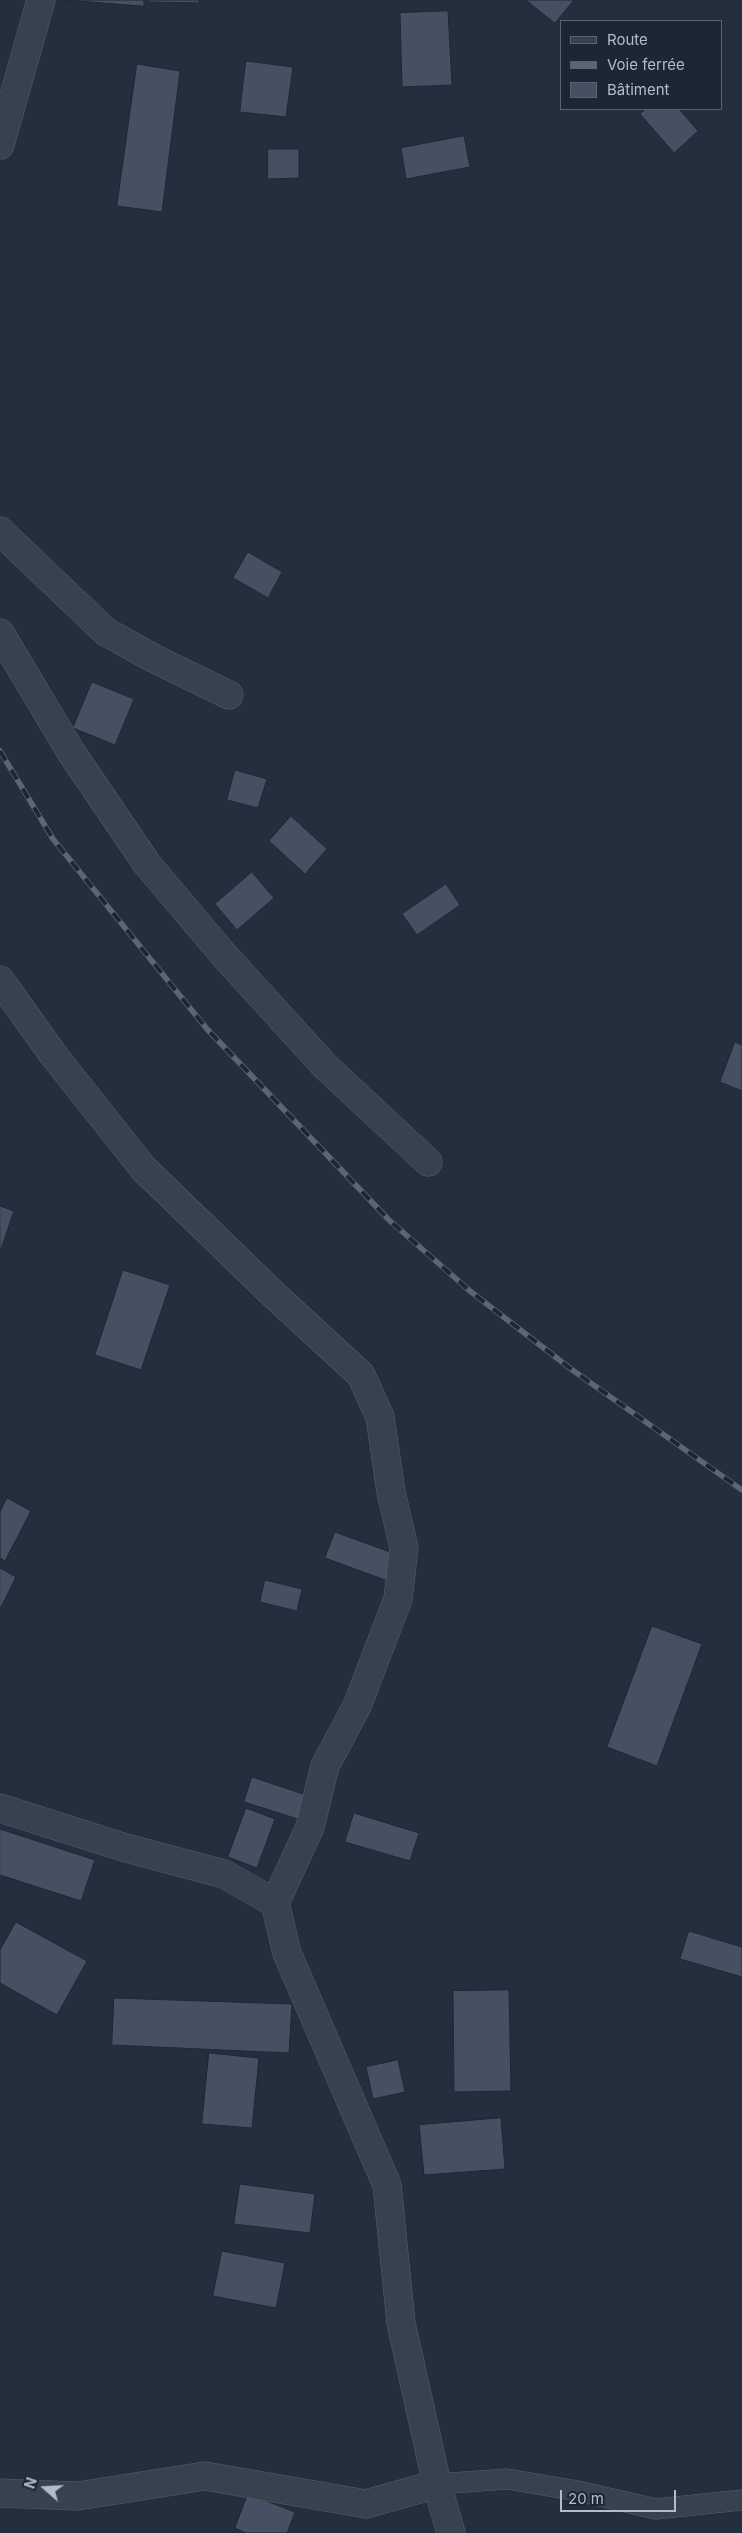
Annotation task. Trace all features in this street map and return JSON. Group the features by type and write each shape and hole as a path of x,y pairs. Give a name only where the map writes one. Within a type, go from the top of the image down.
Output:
{"street":[{"path":"0,145 41,0"},
{"path":"0,531 106,632 155,659 229,695"},
{"path":"0,633 71,752 147,864 223,954 319,1059 428,1162"},
{"path":"0,980 52,1053 143,1168 272,1293 361,1375 380,1417 391,1492 404,1548 398,1599 357,1706 325,1766 310,1827 275,1903 287,1953 387,2185 401,2323 437,2484 451,2533"},
{"path":"0,1808 126,1848 224,1874 275,1903"},
{"path":"0,2493 78,2496 205,2476 366,2504 437,2484"}],"lane":[{"path":"437,2484 507,2479 578,2491 656,2509 742,2500"}],"building":[{"path":"66,0 144,0 144,6"},
{"path":"149,0 199,0 199,3 149,2"},
{"path":"526,0 574,0 555,23"},
{"path":"448,11 452,85 402,87 400,13"},
{"path":"246,61 293,67 286,117 240,112"},
{"path":"137,64 180,71 162,212 117,206"},
{"path":"645,110 680,110 698,131 674,153 640,114"},
{"path":"464,136 470,167 406,179 401,148"},
{"path":"268,149 299,149 299,178 268,179"},
{"path":"248,552 282,572 268,598 233,578"},
{"path":"92,682 134,699 115,745 73,728"},
{"path":"235,770 267,779 258,808 227,800"},
{"path":"291,816 327,849 305,874 269,841"},
{"path":"252,872 274,898 237,930 215,904"},
{"path":"446,884 460,905 417,935 402,914"},
{"path":"735,1042 742,1045 742,1091 720,1082"},
{"path":"0,1206 14,1211 0,1252"},
{"path":"123,1270 170,1285 141,1370 95,1355"},
{"path":"7,1498 31,1511 5,1561 0,1558 0,1512"},
{"path":"335,1532 398,1555 388,1581 325,1558"},
{"path":"0,1568 16,1577 1,1607 0,1607"},
{"path":"265,1580 302,1589 297,1611 260,1602"},
{"path":"652,1626 702,1644 657,1766 607,1747"},
{"path":"252,1777 309,1796 301,1820 244,1802"},
{"path":"246,1808 275,1819 257,1868 228,1857"},
{"path":"354,1813 419,1833 410,1861 345,1842"},
{"path":"0,1829 95,1860 81,1901 0,1875"},
{"path":"16,1922 87,1961 57,2015 0,1983 0,1950"},
{"path":"689,1931 742,1947 742,1977 680,1959"},
{"path":"509,1990 511,2091 454,2092 453,1991"},
{"path":"114,1998 292,2004 289,2053 112,2045"},
{"path":"209,2053 259,2058 252,2128 202,2124"},
{"path":"398,2060 405,2092 373,2099 366,2067"},
{"path":"501,2118 505,2169 424,2175 419,2125"},
{"path":"240,2184 315,2194 310,2233 234,2224"},
{"path":"222,2251 285,2263 276,2308 213,2296"},
{"path":"248,2494 295,2512 287,2533 246,2533 235,2528"}],"railway":[{"path":"0,751 53,839 207,1029 389,1220 470,1291 571,1369 742,1490"}]}
